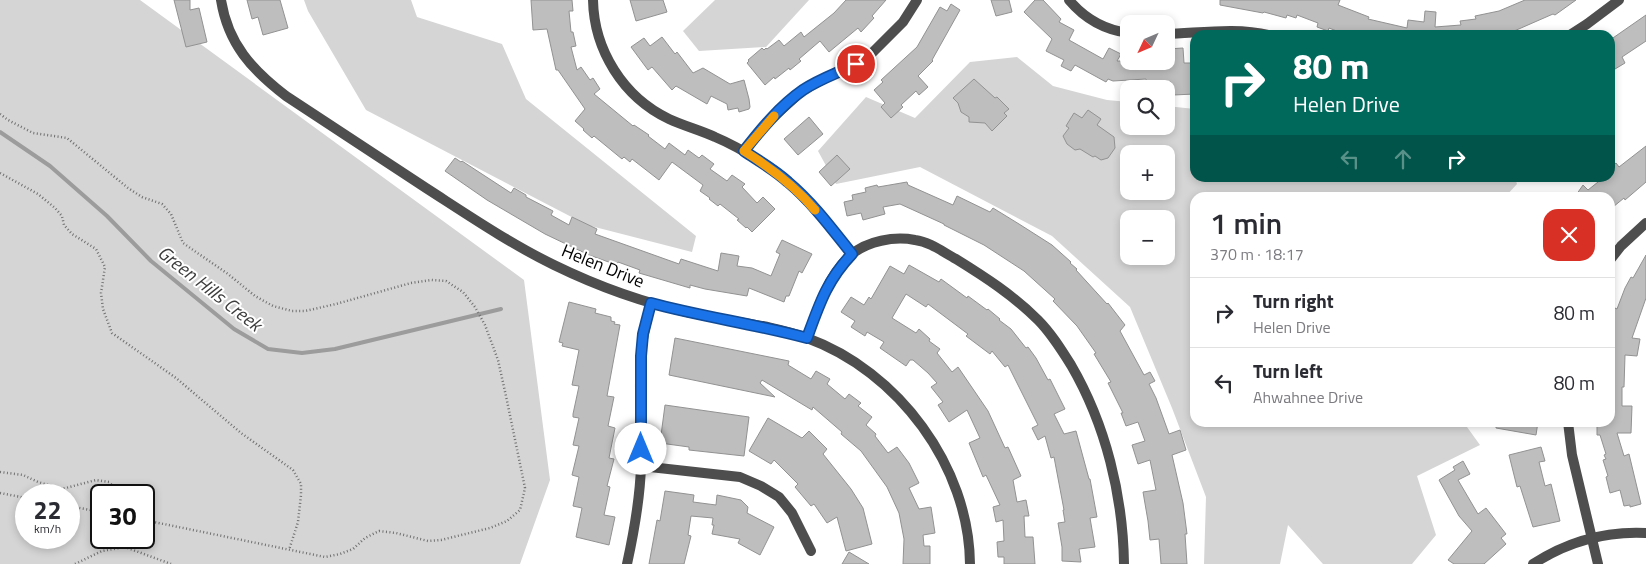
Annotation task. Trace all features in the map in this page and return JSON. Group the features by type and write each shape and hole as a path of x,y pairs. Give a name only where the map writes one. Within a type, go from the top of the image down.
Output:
{"street":[{"name":"Helen Drive","path":"221,0 224,17 230,32 247,62 264,80 464,212 524,249 586,279 651,303 687,313 769,328 807,338 836,351 865,370 891,390 932,440 947,469 966,528 970,564"},
{"path":"593,0 593,13 605,55 618,77 633,94 650,108 669,119 717,138 767,165 808,201 852,254"},
{"path":"744,151 770,120 803,90 871,54 903,22 917,0"},
{"path":"1069,0 1078,11 1096,24 1120,32"},
{"path":"1578,30 1619,0"},
{"path":"1175,34 1190,33"},
{"path":"1615,254 1646,223"},
{"path":"807,338 829,283 839,268 852,254 872,244 894,239 916,240 937,248 992,281 1039,321 1057,343 1072,367 1098,424 1116,487 1123,533 1124,564"},
{"path":"626,564 635,522 641,466 641,356 643,334 651,303"},
{"path":"1569,427 1572,455 1598,564"},
{"path":"641,466 740,477 762,486 779,497 792,513 811,551"},
{"path":"1533,564 1568,545 1619,533 1646,532"}],"path":[{"path":"0,114 33,133 67,138 128,188 142,197 162,204 171,214 183,243 228,274 255,296 273,306 292,311 305,311 411,283 431,280 446,281 463,292 475,307 485,325 498,360 525,488 520,510 507,521 490,528 441,540 428,541 379,531 365,538 353,549 325,557 155,522"},
{"path":"0,173 38,194 56,208 62,216 64,225 72,234 96,249 106,267 101,293 103,310 112,333 176,378 241,433 293,470 301,484 301,494 298,522 288,550"},
{"path":"0,472 23,475 38,482 62,489 96,480 111,484"},
{"path":"0,493 15,496"},
{"path":"75,564 102,551 125,547 171,564"}],"shaded area":[{"path":"0,0 140,0 524,280 550,480 520,564 0,564"},
{"path":"304,0 411,0 417,17 502,44 526,99 696,236 692,252 587,225 366,110 308,11"},
{"path":"715,0 809,0 766,47 699,51 683,31"},
{"path":"1017,57 1053,86 1107,100 1120,101 1120,135 1175,135 1175,107 1190,108 1190,182 1516,182 1517,184 1510,192 1190,192 1190,427 1467,427 1480,445 1417,476 1436,535 1412,564 1323,564 1288,525 1280,564 1204,564 1206,497 1130,307 1052,236 920,167 836,184 818,151 866,97 915,118 970,62"}],"building":[{"path":"174,0 190,0 190,10 199,8 207,42 186,47"},
{"path":"247,0 280,0 288,28 263,35 258,17 252,19"},
{"path":"531,0 572,0 573,11 569,11 571,32 573,32 576,46 571,47 577,70 581,67 590,80 593,78 600,89 594,94 665,149 669,143 685,155 688,150 699,158 702,155 714,164 710,169 727,181 732,175 745,184 742,187 757,203 763,197 775,209 752,232 720,204 718,206 709,199 700,191 703,185 672,162 659,180 632,159 630,162 624,157 622,159 594,136 592,138 575,121 585,109 558,70 556,70 547,29 533,30"},
{"path":"630,0 663,0 667,12 636,21"},
{"path":"846,0 886,0 872,16 874,18 861,32 858,28 829,52 820,41 799,59 801,61 790,70 789,68 765,85 747,63 748,60 762,48 764,50 767,49 779,40 784,46 801,32 804,37 834,13"},
{"path":"991,0 1009,0 1012,12 996,16"},
{"path":"1035,0 1043,0 1061,19 1059,22 1074,30 1069,40 1103,59 1109,48 1120,54 1117,61 1120,61 1120,70 1175,70 1175,48 1183,48 1184,63 1190,63 1190,94 1175,95 1175,80 1113,81 1108,79 1106,82 1075,65 1071,71 1061,66 1064,60 1046,51 1052,39 1024,12"},
{"path":"1220,0 1340,0 1338,5 1369,17 1368,19 1407,28 1408,20 1424,22 1425,11 1436,12 1435,27 1461,25 1460,21 1476,19 1475,16 1499,11 1525,0 1576,0 1555,15 1553,14 1516,30 1334,30 1329,28 1325,30 1317,27 1318,23 1297,15 1296,18 1287,15 1286,18 1264,12 1220,5"},
{"path":"951,4 960,10 933,61 918,76 928,87 919,95 916,91 891,118 881,107 885,103 874,90 883,82 881,80 917,47 940,7 947,11"},
{"path":"1646,15 1646,41 1622,57 1625,63 1615,69 1615,37"},
{"path":"662,37 675,54 677,52 693,73 703,68 730,84 744,80 749,99 749,109 739,112 738,108 728,110 727,104 711,96 707,104 676,86 672,90 652,67 648,70 631,47 644,38 650,46"},
{"path":"974,79 1009,109 1004,113 1007,116 992,131 985,123 969,122 969,117 961,112 958,103 953,98"},
{"path":"1088,110 1101,119 1097,125 1114,137 1115,148 1108,158 1101,160 1080,149 1075,150 1067,144 1063,136 1069,128 1066,126 1074,113 1082,118"},
{"path":"809,117 823,134 798,155 784,139"},
{"path":"1646,146 1646,182 1625,200 1624,198 1615,205 1615,192 1578,192 1583,185 1588,190 1598,182 1615,182 1615,164 1619,167"},
{"path":"837,155 850,169 831,186 819,172"},
{"path":"455,158 511,193 514,188 526,195 526,197 553,211 551,215 569,225 572,217 597,229 595,234 679,264 681,259 718,271 721,253 739,256 737,266 752,268 771,276 780,254 776,252 782,240 812,254 802,273 799,271 789,296 786,296 784,302 749,288 747,296 690,285 690,288 639,273 640,270 618,262 617,265 589,255 545,234 487,200 445,171"},
{"path":"907,182 908,185 953,205 957,196 990,212 993,208 1052,245 1071,262 1125,325 1120,331 1144,375 1150,372 1155,381 1149,384 1169,434 1180,430 1186,450 1172,455 1183,503 1187,534 1185,534 1187,564 1161,564 1159,539 1150,540 1143,492 1156,490 1150,460 1138,464 1132,445 1145,441 1138,422 1126,426 1121,413 1123,413 1108,383 1111,382 1094,354 1096,353 1077,326 1053,301 1055,299 1024,271 984,245 900,204 883,207 885,214 863,220 861,213 847,216 844,202 853,200 852,195 866,192 865,188 877,185 878,187"},
{"path":"1646,255 1646,298 1632,338 1640,339 1637,356 1625,355 1624,387 1622,387 1622,406 1632,406 1631,433 1617,433 1624,456 1629,454 1641,504 1630,507 1630,505 1624,506 1620,490 1610,493 1606,477 1608,476 1603,460 1606,459 1604,455 1606,454 1600,435 1597,435 1597,427 1615,427 1615,308 1617,309 1631,277 1633,278"},
{"path":"909,265 939,282 941,279 967,298 968,296 988,309 1011,329 1026,348 1028,347 1048,380 1050,379 1065,409 1054,414 1064,434 1076,431 1090,479 1097,517 1090,518 1095,547 1079,549 1081,562 1062,561 1058,523 1065,522 1054,457 1051,458 1045,436 1038,440 1032,428 1038,425 1008,365 1005,367 992,351 990,354 966,336 968,334 928,304 926,307 906,294 892,318 916,333 919,329 930,339 929,341 940,349 937,353 952,372 958,367 988,411 1005,448 1008,447 1021,476 1013,480 1017,502 1026,500 1029,516 1024,516 1025,537 1033,537 1035,564 1004,564 1004,557 998,557 997,542 1004,541 1003,520 996,522 993,507 1000,505 986,475 983,477 969,443 980,438 967,410 949,422 938,405 943,402 931,387 937,383 928,373 913,360 910,360 906,366 880,348 884,342 867,332 865,336 851,327 855,321 841,312 851,297 864,305 869,297 871,299 890,266 904,274"},
{"path":"569,302 596,309 595,313 611,317 611,321 615,322 614,324 620,325 607,396 614,397 608,426 615,428 609,458 614,459 607,486 610,487 604,515 615,517 609,545 576,537 582,508 573,506 579,477 572,475 579,446 573,445 579,418 573,417 573,414 579,386 572,385 579,350 562,346 563,343 559,342"},
{"path":"675,338 789,361 788,365 811,379 816,371 830,379 827,384 845,399 849,394 861,403 858,406 872,417 866,425 876,434 875,436 888,453 897,447 909,463 919,483 909,488 919,509 931,507 935,533 923,535 924,546 930,546 930,564 903,564 904,539 899,513 887,487 861,451 841,434 842,432 813,407 812,410 762,380 760,383 775,397 669,375"},
{"path":"665,405 749,417 744,456 689,450 689,447 660,443"},
{"path":"768,418 802,438 809,431 827,449 823,454 851,489 863,508 872,544 846,551 837,517 827,523 814,504 811,506 795,487 798,484 774,460 771,464 749,451"},
{"path":"1496,427 1537,427 1536,435"},
{"path":"1541,447 1545,461 1539,462 1545,486 1551,484 1560,521 1533,527 1520,486 1517,487 1509,455"},
{"path":"1463,461 1470,474 1458,480 1478,514 1486,508 1506,534 1501,538 1506,544 1484,564 1454,564 1448,560 1472,531 1459,516 1439,480 1455,470 1453,467"},
{"path":"665,491 694,495 693,502 716,505 717,495 741,500 748,507 747,513 774,527 760,555 738,543 740,539 712,534 713,518 691,516 688,535 691,536 684,564 649,564 657,520 660,521"},
{"path":"849,552 869,564 842,564"}],"waterway":[{"name":"Green Hills Creek","path":"0,132 50,166 107,216 151,261 234,329 268,349 302,353 335,349 501,309"}],"slow traffic":[{"path":"774,116 744,151 767,165 788,182 815,210"}],"route":[{"path":"641,449 641,356 643,334 651,303 687,313 769,328 807,338 829,283 852,254 808,201 767,165 744,151 770,120 803,90 821,79 856,64"}]}
